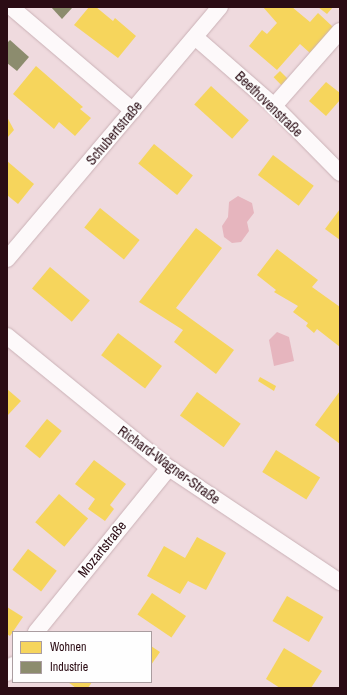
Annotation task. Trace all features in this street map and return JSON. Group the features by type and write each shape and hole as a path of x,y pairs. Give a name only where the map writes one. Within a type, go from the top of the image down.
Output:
{"street":[{"path":"11,7 133,111"},
{"name":"Schubertstraße","path":"7,258 220,7"},
{"path":"274,106 340,31"},
{"name":"Beethovenstraße","path":"195,37 274,106 340,174"},
{"name":"Richard-Wagner-Straße","path":"7,336 169,468 340,582"},
{"name":"Mozartstraße","path":"37,631 169,468"}],"shaded area":[{"path":"238,196 252,203 254,213 247,222 249,231 241,242 232,243 224,237 222,226 228,217 229,202"},
{"path":"277,332 289,337 294,361 274,366 269,340"}],"building: Wohnen":[{"path":"89,7 96,7 113,21 115,18 136,36 118,58 74,25"},
{"path":"263,7 292,7 310,22 318,13 333,27 310,53 300,44 277,70 249,46 262,30 267,34 277,23"},
{"path":"318,7 333,7 327,14"},
{"path":"36,66 83,107 80,109 91,118 75,136 59,122 54,129 13,94"},
{"path":"280,71 288,79 281,85 274,77"},
{"path":"326,82 340,93 340,100 326,116 309,101"},
{"path":"211,86 249,120 232,139 194,105"},
{"path":"7,117 14,130 7,138"},
{"path":"154,144 193,175 177,195 138,163"},
{"path":"273,155 314,186 299,206 258,175"},
{"path":"7,161 34,184 18,204 7,195"},
{"path":"100,208 140,240 124,260 84,227"},
{"path":"340,209 340,240 325,229"},
{"path":"196,228 222,248 176,308 234,350 216,374 174,342 183,330 139,302"},
{"path":"277,249 318,280 312,287 340,307 340,347 317,329 314,333 306,326 308,323 293,312 298,306 274,292 276,290 257,275"},
{"path":"50,267 90,300 72,322 32,288"},
{"path":"118,333 162,366 145,388 101,355"},
{"path":"260,377 276,386 274,391 258,381"},
{"path":"7,389 21,401 7,416"},
{"path":"340,391 340,444 315,425"},
{"path":"197,392 241,424 224,447 180,415"},
{"path":"47,419 62,431 40,458 25,446"},
{"path":"276,450 320,478 306,500 262,472"},
{"path":"94,460 126,484 110,505 114,509 105,521 88,509 95,499 75,484"},
{"path":"59,494 88,518 64,547 35,522"},
{"path":"197,537 226,553 206,590 188,581 180,594 147,576 164,546 185,558"},
{"path":"28,549 57,571 41,591 12,570"},
{"path":"152,593 186,616 171,637 137,615"},
{"path":"287,596 323,617 309,642 272,621"},
{"path":"7,607 23,617 10,636 7,634"},
{"path":"152,647 160,652 152,664"},
{"path":"284,648 322,671 311,688 280,688 266,679"},
{"path":"69,683 91,683 88,688 76,688"}],"building: Industrie":[{"path":"51,7 72,7 72,8 62,19"},
{"path":"10,40 29,57 17,71 7,63 7,43"}]}
